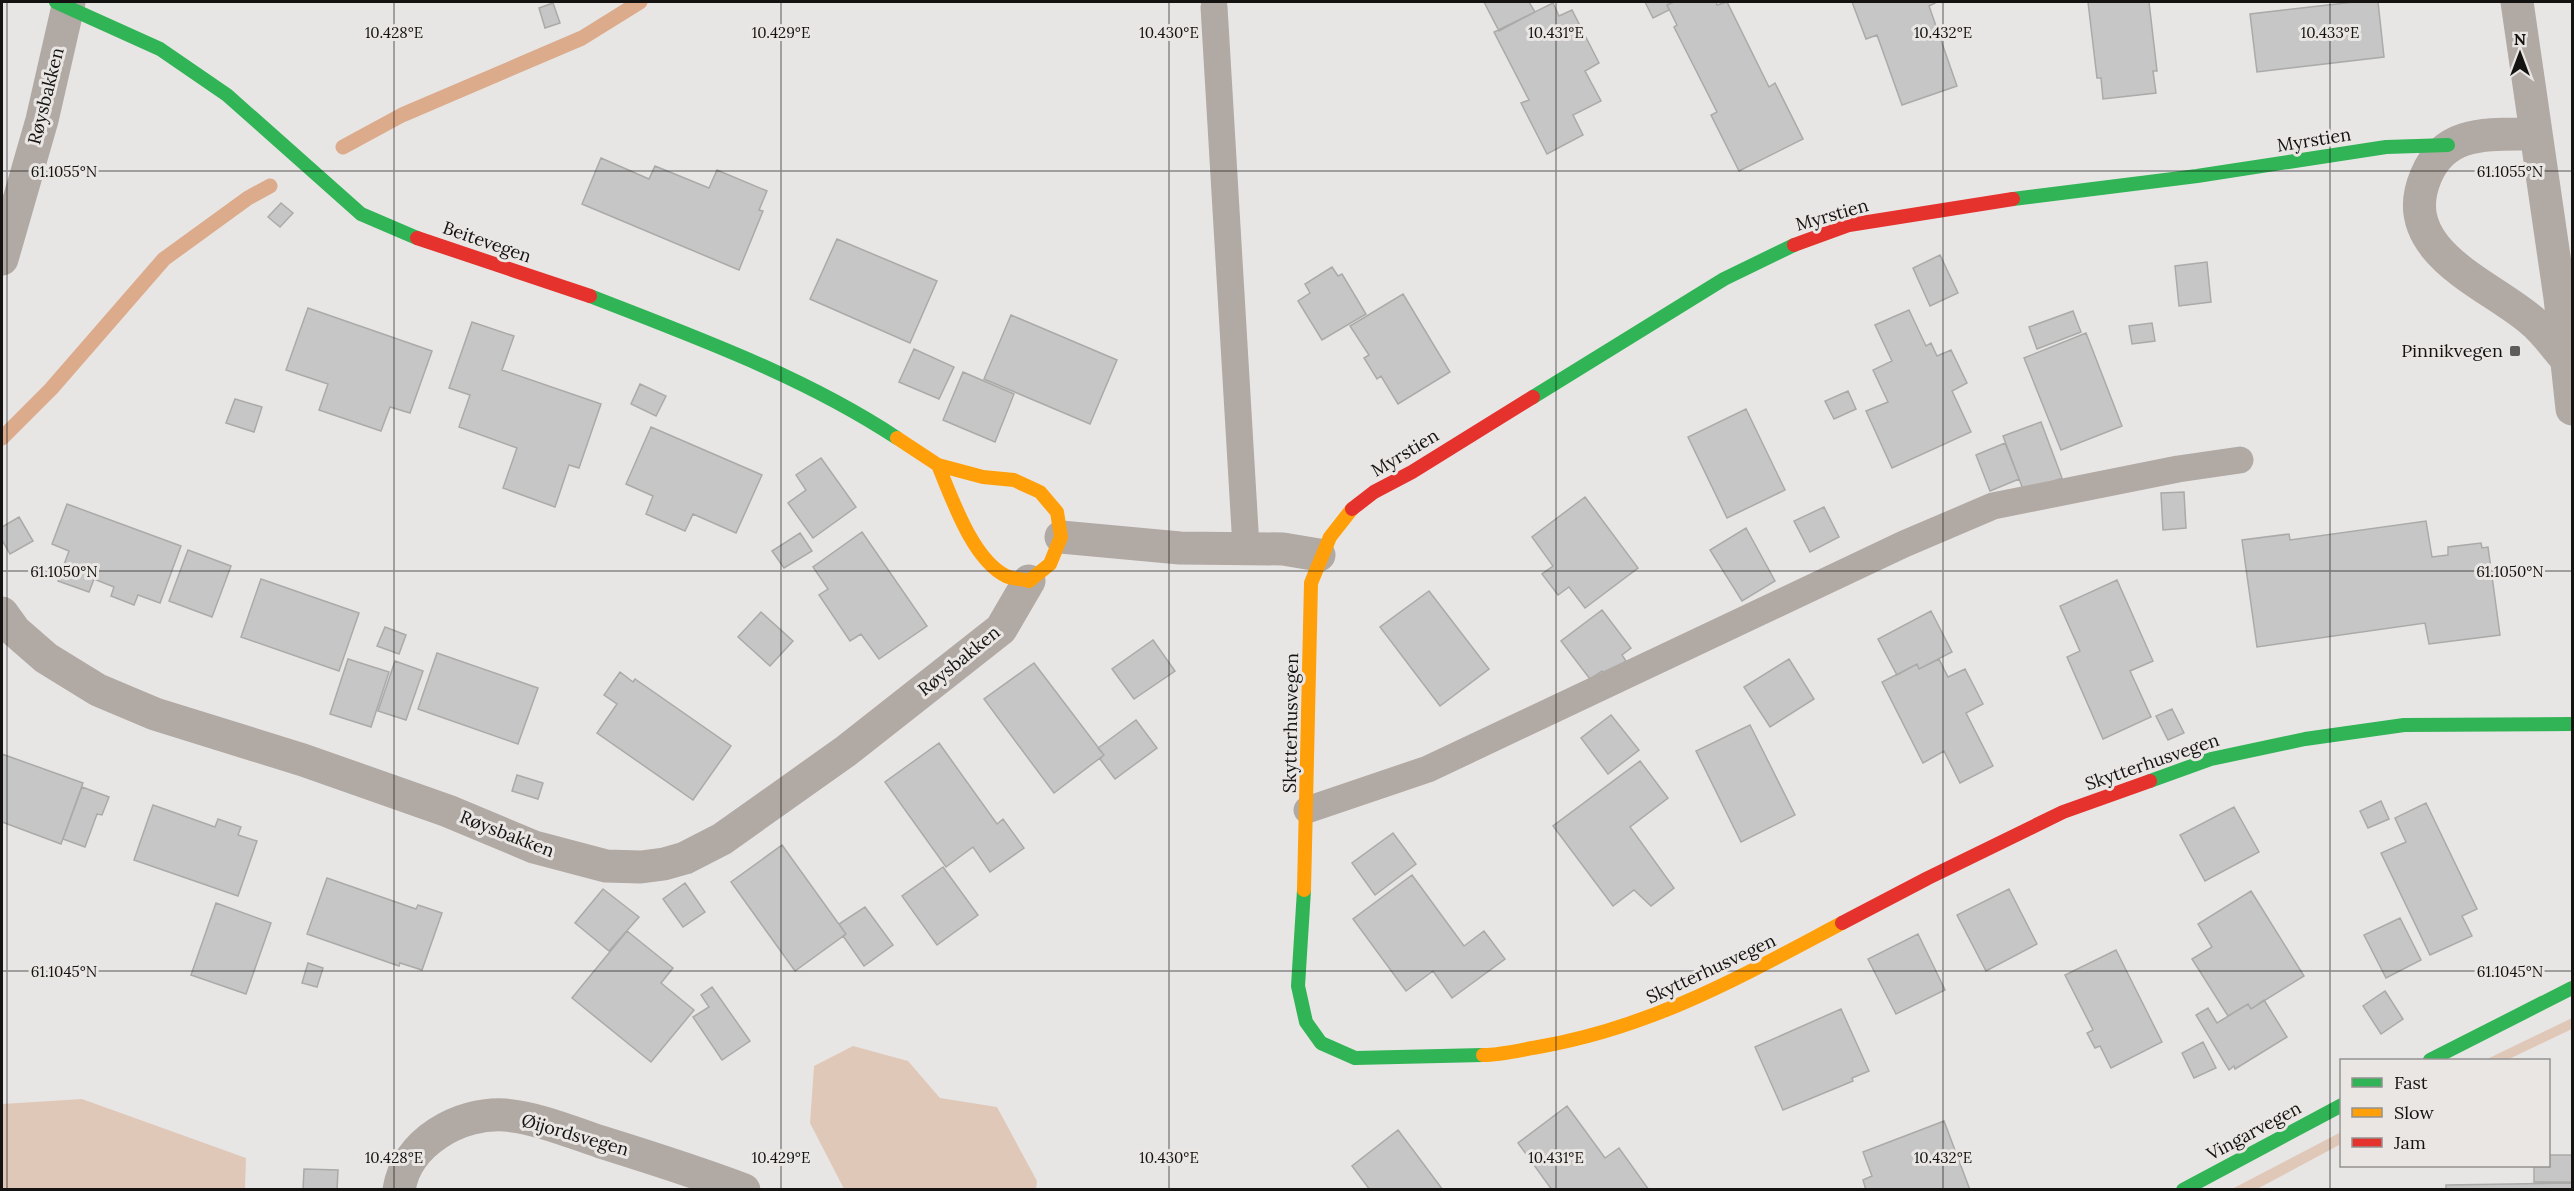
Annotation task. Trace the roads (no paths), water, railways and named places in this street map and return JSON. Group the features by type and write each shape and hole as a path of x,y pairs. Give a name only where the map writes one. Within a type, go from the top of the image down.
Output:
{"street":[{"path":"2517,2 2536,134 2566,298 2572,409"},
{"name":"Røysbakken","path":"2,260 42,120 64,3"},
{"name":"Beitevegen","path":"64,3 160,49 227,95 361,214 420,239 574,290 685,333 790,379 862,415 938,465 983,477 1014,480 1040,492 1057,512 1060,537"},
{"path":"2536,134 2474,135 2448,145 2427,171 2420,189 2420,212 2429,237 2450,264 2532,320 2568,361"},
{"name":"Myrstien","path":"1319,555 1333,531 1364,499 1412,472 1724,279 1785,248 1849,225 1964,205 2197,176 2386,147 2448,145"},
{"path":"938,465 961,519 985,558 1005,575 1029,581 1050,564 1060,537 1180,548 1283,549 1319,555"},
{"name":"Skytterhusvegen","path":"1319,555 1311,583 1307,810 1298,986 1306,1023 1321,1043 1356,1058 1491,1055 1572,1041 1657,1015 1714,991 1928,878 2063,812 2211,759 2305,739 2404,725 2572,724"},
{"name":"Røysbakken","path":"2,614 15,631 46,658 98,690 155,714 303,760 448,811 534,847 606,866 641,867 685,858 722,838 846,751 1001,629 1029,581"},
{"path":"2432,1059 2572,988"},
{"name":"Vingarvegen","path":"2183,1190 2340,1106"},
{"name":"Øijordsvegen","path":"399,1190 400,1181 417,1150 441,1130 471,1119 504,1115 547,1124 744,1190"}],"lane":[{"path":"1214,7 1246,547"},
{"path":"1307,810 1428,769 1904,544 1994,506 2178,469 2240,460"}],"waterway":[{"path":"343,147 402,115 582,38 640,2"},
{"path":"2,438 51,389 164,259 248,198 270,186"}],"place":[{"name":"Pinnikvegen","path":"2515,351"}]}
